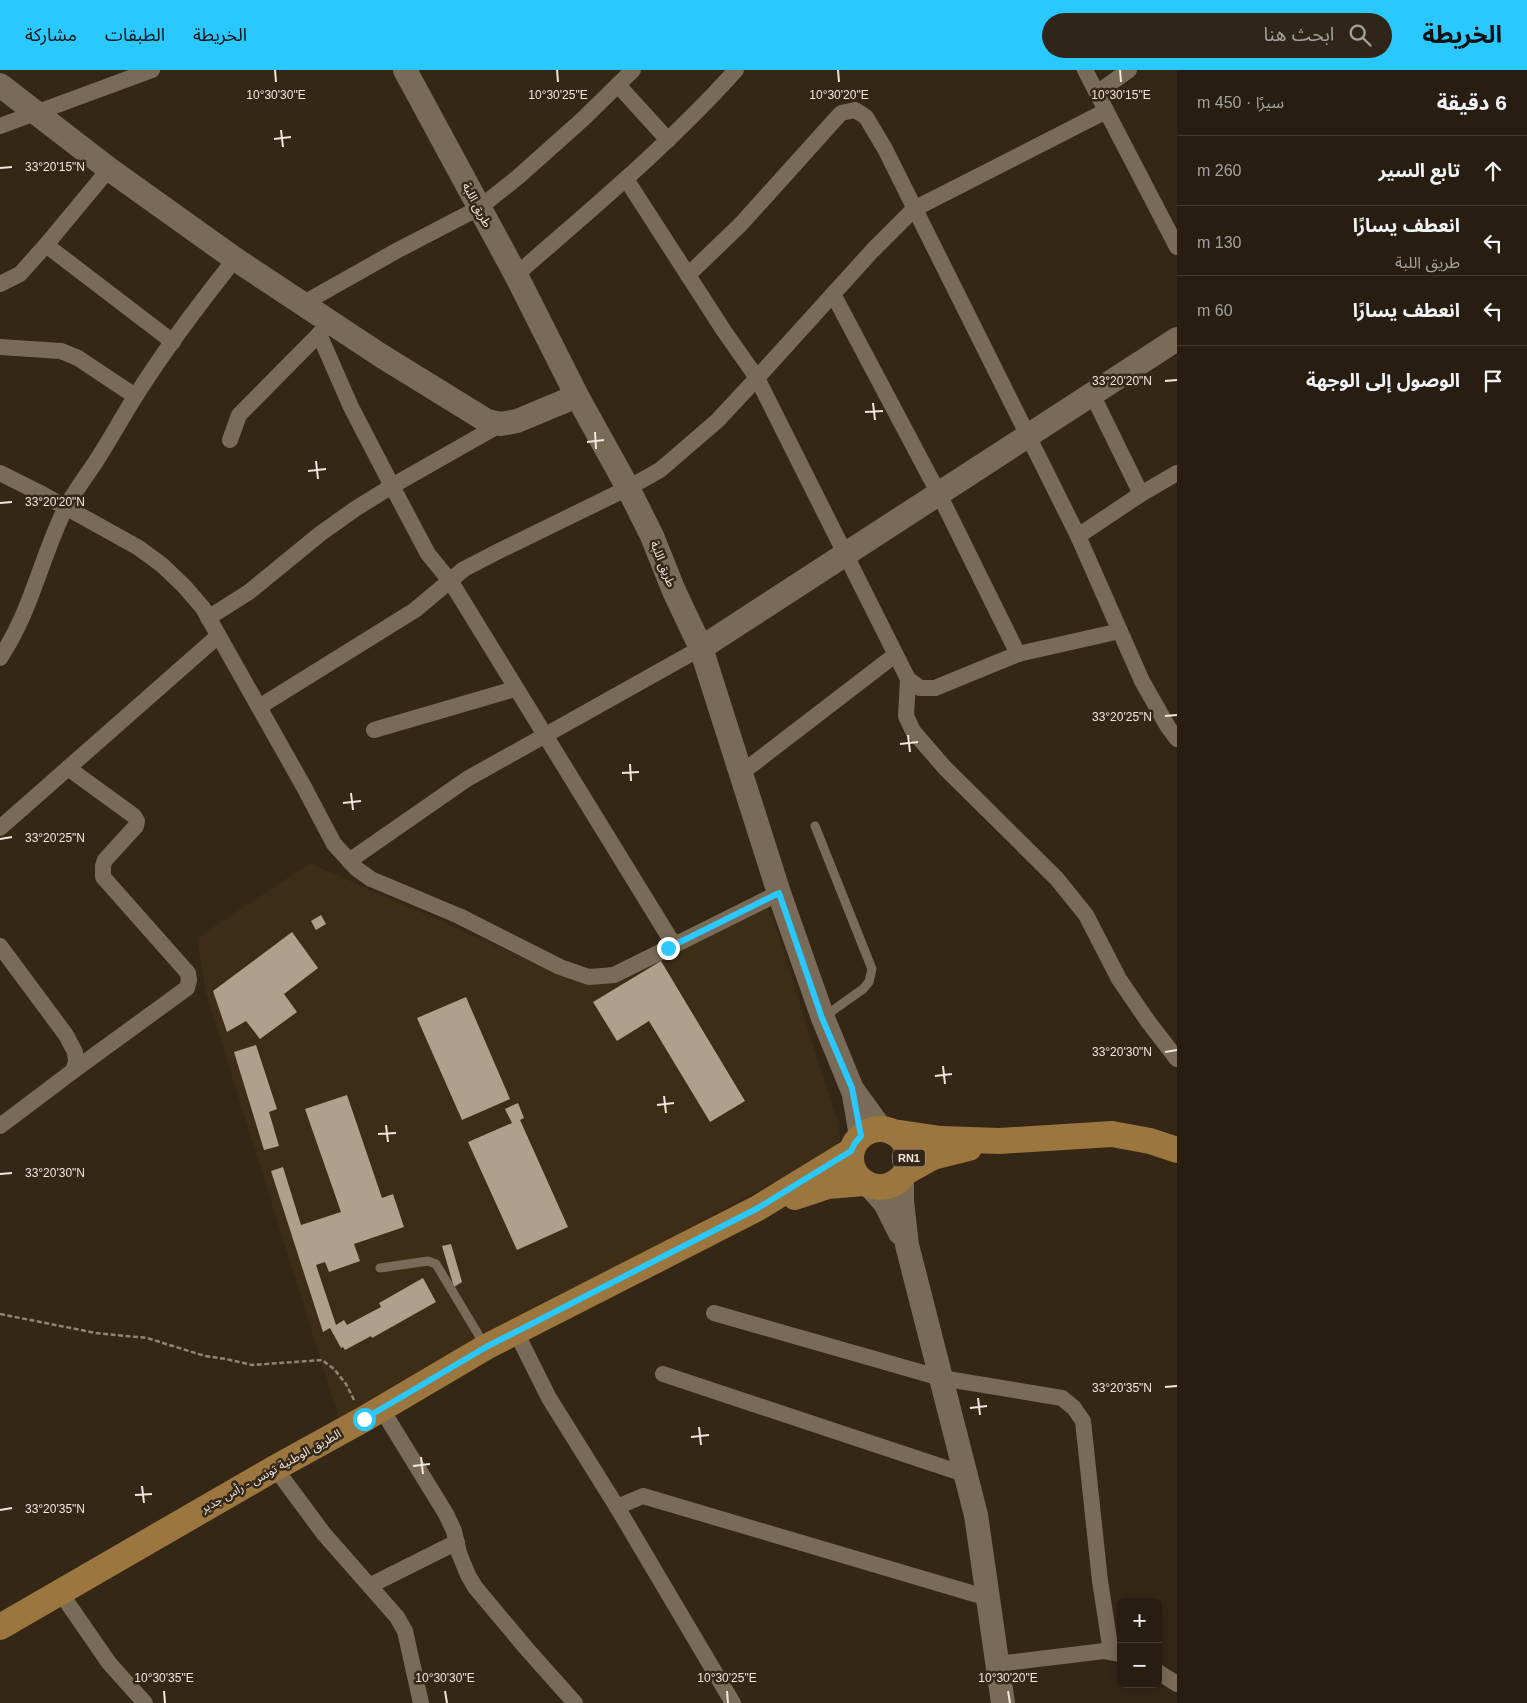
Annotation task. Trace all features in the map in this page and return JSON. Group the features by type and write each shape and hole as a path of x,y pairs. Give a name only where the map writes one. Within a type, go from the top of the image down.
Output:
{"main road":[{"name":"طريق اللبة","path":"406,70 516,274 577,396 628,488 652,536 700,648 779,893 822,1018 872,1137"},
{"path":"0,85 108,169 235,259 304,303 325,328 380,355 487,421 501,424 517,421 577,396"},
{"path":"700,648 1177,339"},
{"name":"RN1","path":"872,1137 999,1141 1112,1134 1150,1141 1177,1150"},
{"path":"872,1137 850,1158 854,1173 885,1203 907,1245"},
{"name":"RN1","path":"872,1137 901,1138 909,1154 909,1163 904,1175"},
{"name":"الطريق الوطنية تونس - رأس جدير","path":"0,1627 486,1347 758,1208 872,1137"},
{"name":"RN1","path":"867,1185 879,1188 888,1187 896,1184 904,1175 933,1157 999,1141"},
{"path":"904,1175 902,1201 907,1245 976,1515 1002,1703"},
{"name":"الطريق الوطنية تونس - رأس جدير","path":"758,1208 828,1186 867,1185"}],"street":[{"path":"0,126 152,70"},
{"path":"304,303 398,250 479,208 518,177 633,70"},
{"path":"516,274 626,179 710,99 736,70"},
{"path":"1084,70 1177,247"},
{"path":"1097,93 1129,70"},
{"path":"618,85 668,140"},
{"path":"688,274 741,224 841,113 855,110 866,118 885,150 1029,436 1078,536 1142,681 1168,727 1177,739"},
{"path":"259,708 415,610 464,569 628,488 660,470 717,420 914,208 1106,111"},
{"path":"0,284 20,274 108,169"},
{"path":"626,179 724,331 757,378 908,679 920,688 935,688 1018,654 1120,630"},
{"path":"46,245 173,342"},
{"path":"0,658 13,639 30,601 50,542 66,507 135,396 235,259"},
{"path":"833,294 939,494 1018,654"},
{"path":"230,440 239,415 325,328 350,407 428,554 450,582 674,945"},
{"path":"0,348 61,351 78,358 135,396"},
{"path":"1092,394 1141,494"},
{"path":"208,618 249,592 354,509 501,424"},
{"path":"0,473 139,548 162,565 184,586 203,608 334,844 349,861 371,880 459,916 560,967 589,977 614,975 779,893"},
{"path":"1078,536 1141,494 1177,473"},
{"path":"0,828 218,636"},
{"path":"349,861 467,779 700,648"},
{"path":"740,774 895,655"},
{"path":"908,679 906,716 912,730 945,768 1056,879 1086,915 1119,979 1177,1059"},
{"path":"374,730 515,689"},
{"path":"0,1126 187,988 189,980 188,973 172,953 103,878 105,860 136,826 137,820 68,768"},
{"path":"0,946 66,1035 76,1052 76,1062 73,1071"},
{"path":"714,1313 942,1378 1062,1398 1074,1408 1083,1420 1100,1582 1116,1653 1104,1651 997,1664"},
{"path":"516,1332 549,1398 733,1703"},
{"path":"663,1374 967,1475"},
{"path":"372,1413 446,1514 468,1575 564,1699"},
{"path":"275,1468 324,1534 371,1585 397,1617 405,1631 420,1703"},
{"path":"616,1507 643,1496 988,1598"},
{"path":"371,1585 457,1542"},
{"path":"60,1592 109,1663 144,1703"},
{"path":"1162,1675 1177,1684"}],"lane":[{"path":"815,826 872,969 869,982 863,989 822,1018"},
{"path":"380,1268 428,1261 436,1264 486,1347"}],"path":[{"path":"0,1314 96,1333 147,1338 205,1356 252,1365 322,1360 334,1369 372,1413"}],"shaded area":[{"path":"310,863 566,977 586,981 769,907 839,1126 840,1140 838,1149 721,1210 343,1431 206,993 197,938"}],"building":[{"path":"321,915 326,924 316,930 311,921"},
{"path":"292,932 318,968 284,994 297,1012 260,1039 246,1021 227,1032 213,991"},
{"path":"661,961 745,1101 710,1122 649,1021 617,1041 593,1002"},
{"path":"466,997 510,1099 462,1120 417,1018"},
{"path":"256,1045 277,1109 269,1112 279,1146 264,1150 234,1052"},
{"path":"347,1095 382,1198 393,1194 404,1227 354,1244 360,1261 329,1272 325,1262 316,1265 336,1325 344,1320 347,1325 381,1307 379,1303 423,1278 436,1302 372,1338 371,1336 345,1350 343,1347 341,1348 330,1328 323,1332 271,1171 283,1167 301,1225 341,1212 305,1109"},
{"path":"518,1103 524,1118 520,1120 568,1227 517,1250 468,1142 512,1123 505,1109"},
{"path":"451,1244 462,1282 454,1287 442,1246"}],"route":[{"path":"364,1419 486,1347 758,1208 851,1151 861,1136 852,1088 822,1018 779,893 668,948"}]}
